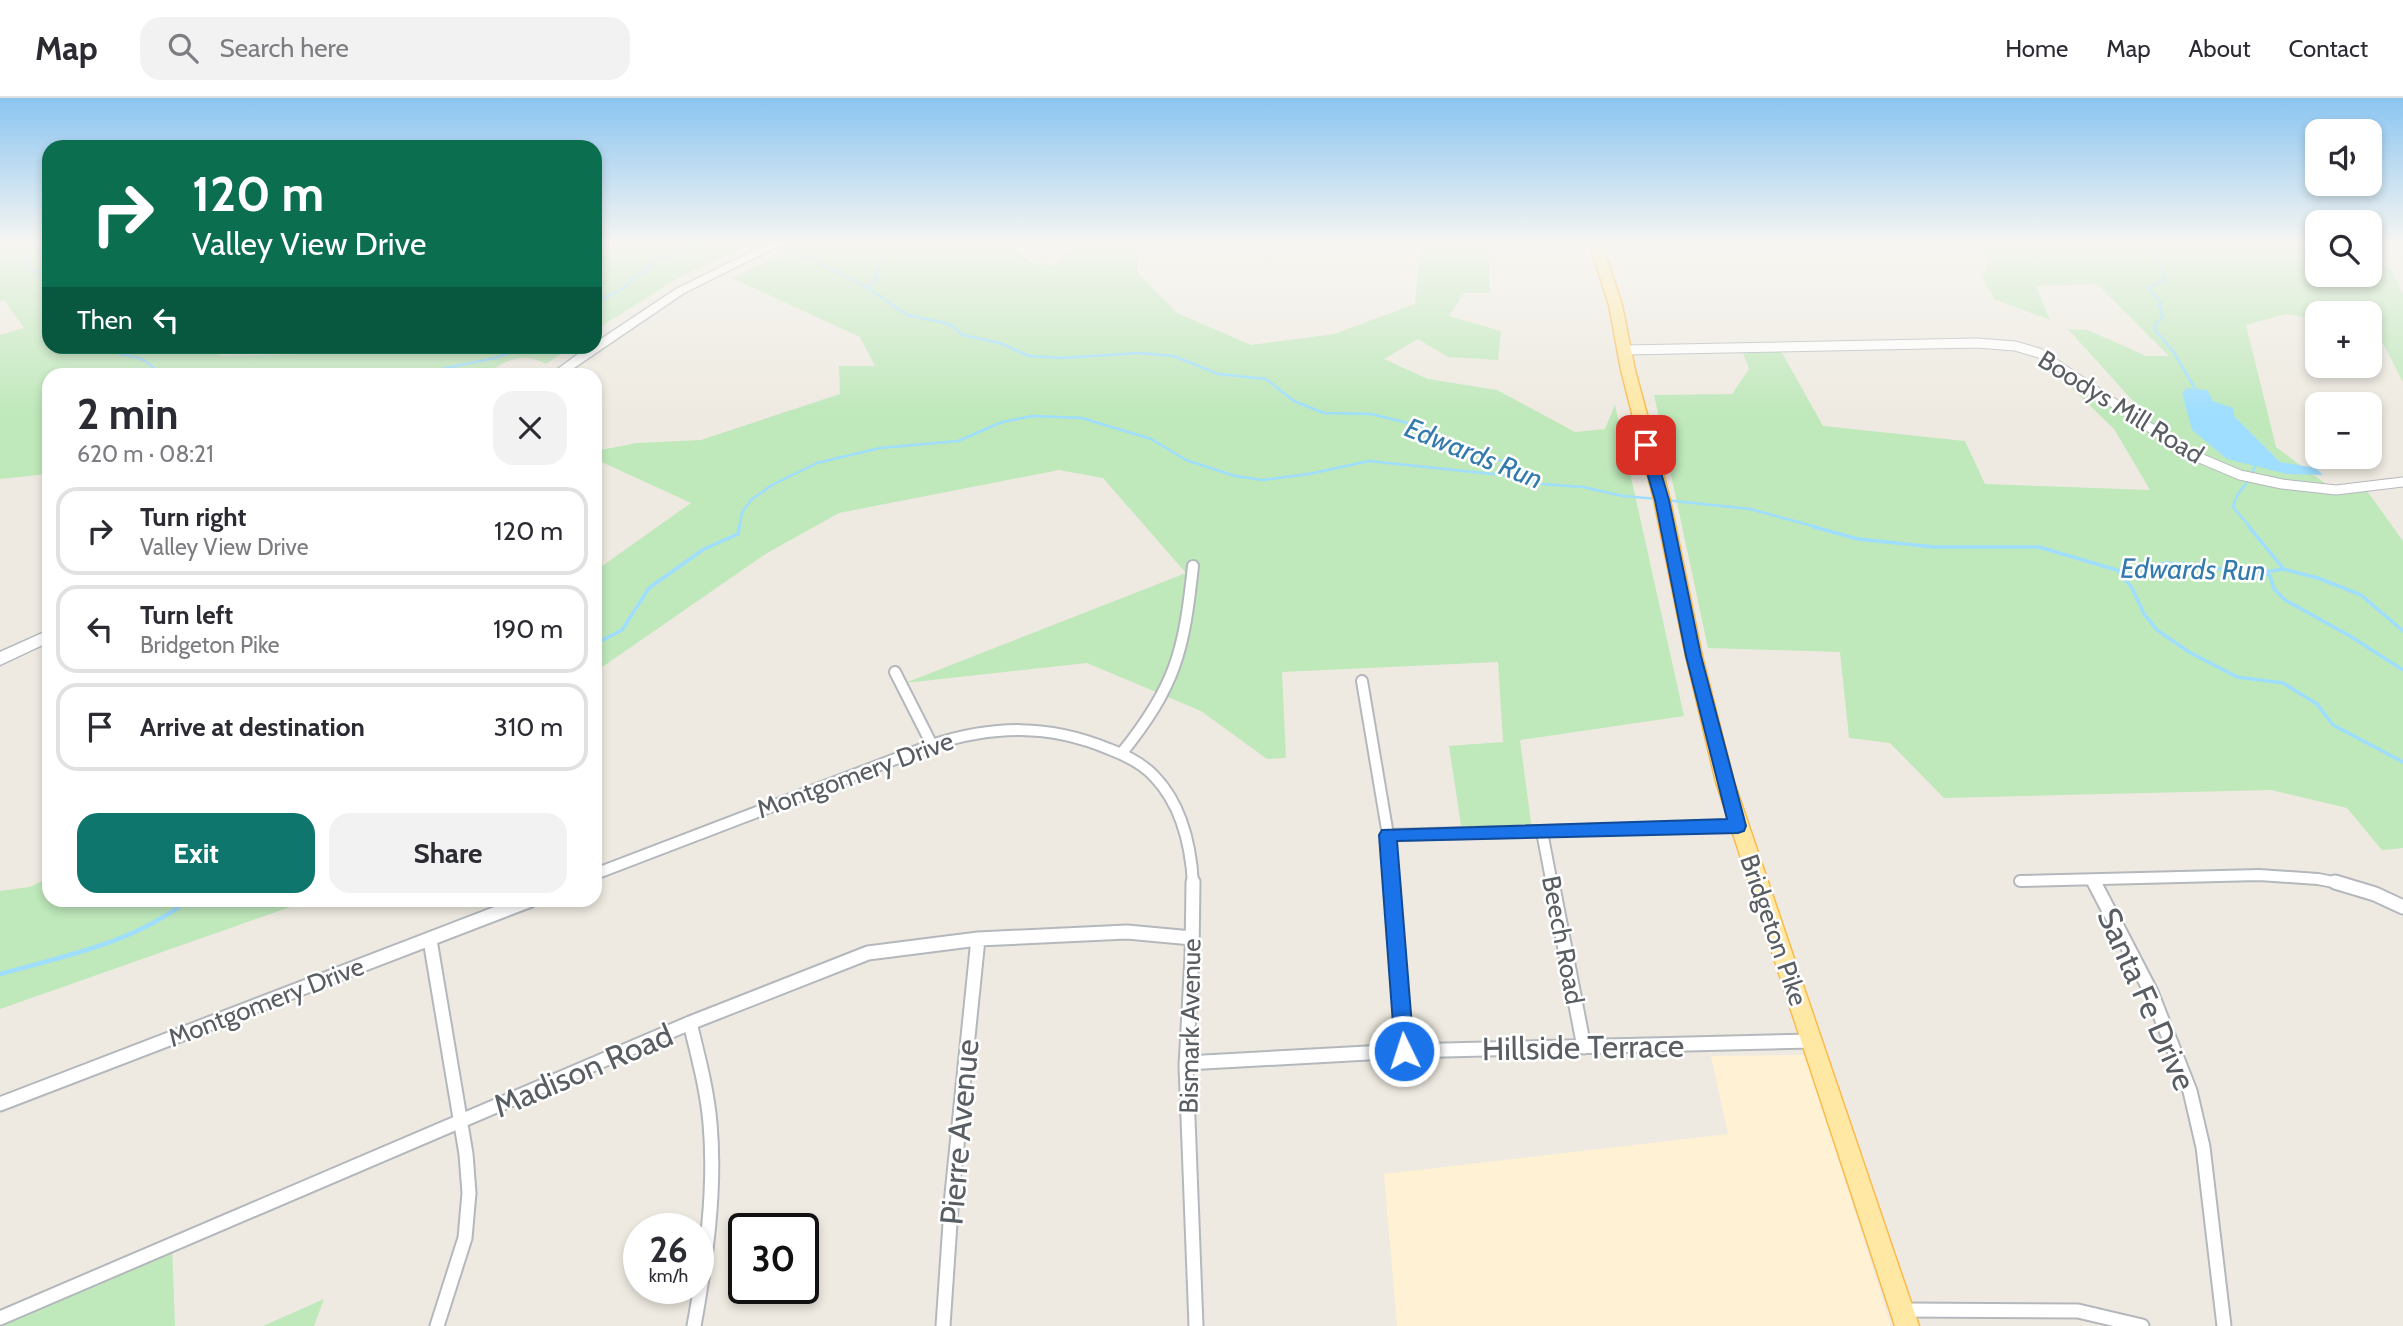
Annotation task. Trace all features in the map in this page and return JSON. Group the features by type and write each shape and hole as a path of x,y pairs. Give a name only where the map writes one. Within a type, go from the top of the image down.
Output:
{"main road":[{"name":"Bridgeton Pike","path":"1613,299 1634,395 1662,500 1694,656 1738,826 1904,1318"}],"street":[{"path":"602,343 668,299"},
{"name":"Boodys Mill Road","path":"1625,350 1977,343 2015,346 2049,358 2188,453 2234,472 2268,481 2323,489 2361,489 2403,482"},
{"path":"565,368 586,354"},
{"path":"1121,754 1160,705 1180,660 1193,566"},
{"path":"0,659 42,639"},
{"path":"895,672 932,746"},
{"path":"1362,681 1388,835 1404,1051"},
{"name":"Montgomery Drive","path":"602,871 932,746 984,730 1009,726 1043,728 1070,733 1121,754"},
{"name":"Bismark Avenue","path":"1121,754 1157,778 1176,808 1186,831 1192,878 1191,997 1186,1063 1196,1326"},
{"path":"1388,835 1738,826"},
{"name":"Beech Road","path":"1542,832 1584,1047"},
{"path":"2020,881 2093,881 2228,875 2310,877 2363,889 2403,907"},
{"name":"Santa Fe Drive","path":"2093,881 2151,992 2190,1091 2203,1147 2224,1326"},
{"name":"Montgomery Drive","path":"0,1104 513,907"},
{"name":"Madison Road","path":"0,1318 690,1023 868,953 978,939 1127,932 1192,938"},
{"name":"Pierre Avenue","path":"943,1326 952,1194 978,939"},
{"path":"430,940 469,1194 465,1238 437,1326"},
{"path":"690,1023 710,1124 711,1199 706,1260 694,1326"},
{"name":"Hillside Terrace","path":"1186,1063 1404,1051 1812,1041"},
{"path":"1904,1318 2078,1311 2142,1326"}],"shaded area":[{"path":"1806,1055 1891,1326 1397,1326 1384,1174 1728,1134 1711,1056"}],"green space":[{"path":"42,299 42,354 561,354 546,364 522,358 496,368 42,368 42,475 0,479 0,335 24,328 5,301 0,301"},
{"path":"602,299 644,299 602,326"},
{"path":"778,299 1164,299 1177,313 1251,345 1334,334 1415,304 1415,299 1460,299 1449,316 1501,331 1498,360 1448,357 1418,339 1384,359 1428,379 1497,390 1575,432 1605,429 1615,405 1684,716 1520,740 1532,830 1462,832 1449,746 1503,742 1498,662 1282,672 1286,758 1267,759 1201,711 1087,663 905,683 1186,573 1103,478 1059,470 839,513 767,553 602,667 602,566 691,503 602,462 602,450 637,443 701,440 840,394 839,366 875,366 860,337"},
{"path":"1995,299 2041,299 2050,320"},
{"path":"2112,299 2403,299 2403,382 2382,342 2382,301 2305,301 2305,317 2286,314 2246,325 2276,447 2330,487 2362,484 2403,541 2403,848 2382,850 2347,808 2271,790 1944,798 1890,743 1849,738 1840,652 1708,648 1654,395 1732,394 1749,369 1743,353 1781,351 1823,426 1965,441 1985,484 2150,490 2114,429 2046,363 2151,421 2068,329 2088,330 2146,356 2169,356"},
{"path":"42,881 42,907 290,907 0,1009 0,891 30,887"},
{"path":"172,1245 175,1326 0,1326 0,1318"},
{"path":"324,1299 314,1326 263,1326"}],"water":[{"path":"2187,388 2207,390 2213,401 2233,408 2234,416 2280,462 2305,466 2305,469 2317,469 2323,475 2287,474 2227,459 2192,430 2182,393"}],"waterway":[{"name":"Edwards Run","path":"884,299 907,315 945,323 953,326 962,335 1000,343 1029,356 1062,358 1139,353 1174,356 1218,374 1266,379 1294,401 1324,413 1371,414 1416,425 1509,464 1541,484 1583,487 1623,496 1658,499"},
{"path":"2158,299 2163,317 2156,323 2155,330 2173,351 2197,392"},
{"path":"120,354 139,358 154,368"},
{"path":"446,368 506,354"},
{"path":"739,528 742,512 751,500 772,485 817,463 880,448 958,441 1002,422 1033,416 1082,418 1151,439 1186,460 1235,476 1262,480 1309,474 1369,461 1511,476 1535,483"},
{"path":"2251,528 2233,507 2255,466"},
{"name":"Edwards Run","path":"1665,500 1750,509 1820,528"},
{"path":"602,640 622,630 649,588 704,549 738,534 739,527"},
{"name":"Edwards Run","path":"1814,527 1858,539 1934,547 2039,547 2120,571 2139,570 2166,563 2203,565 2247,575 2283,569 2318,578 2361,595 2403,631"},
{"path":"2249,527 2283,568"},
{"path":"2119,572 2132,588 2144,614 2157,630 2189,652 2237,677 2283,683 2317,704 2333,725 2403,762"},
{"path":"2266,573 2270,576 2274,589 2285,600 2350,636 2403,670"},
{"path":"0,974 122,938 178,907"}],"route":[{"path":"1404,1051 1388,835 1738,826 1694,656 1662,500 1646,445"}]}
